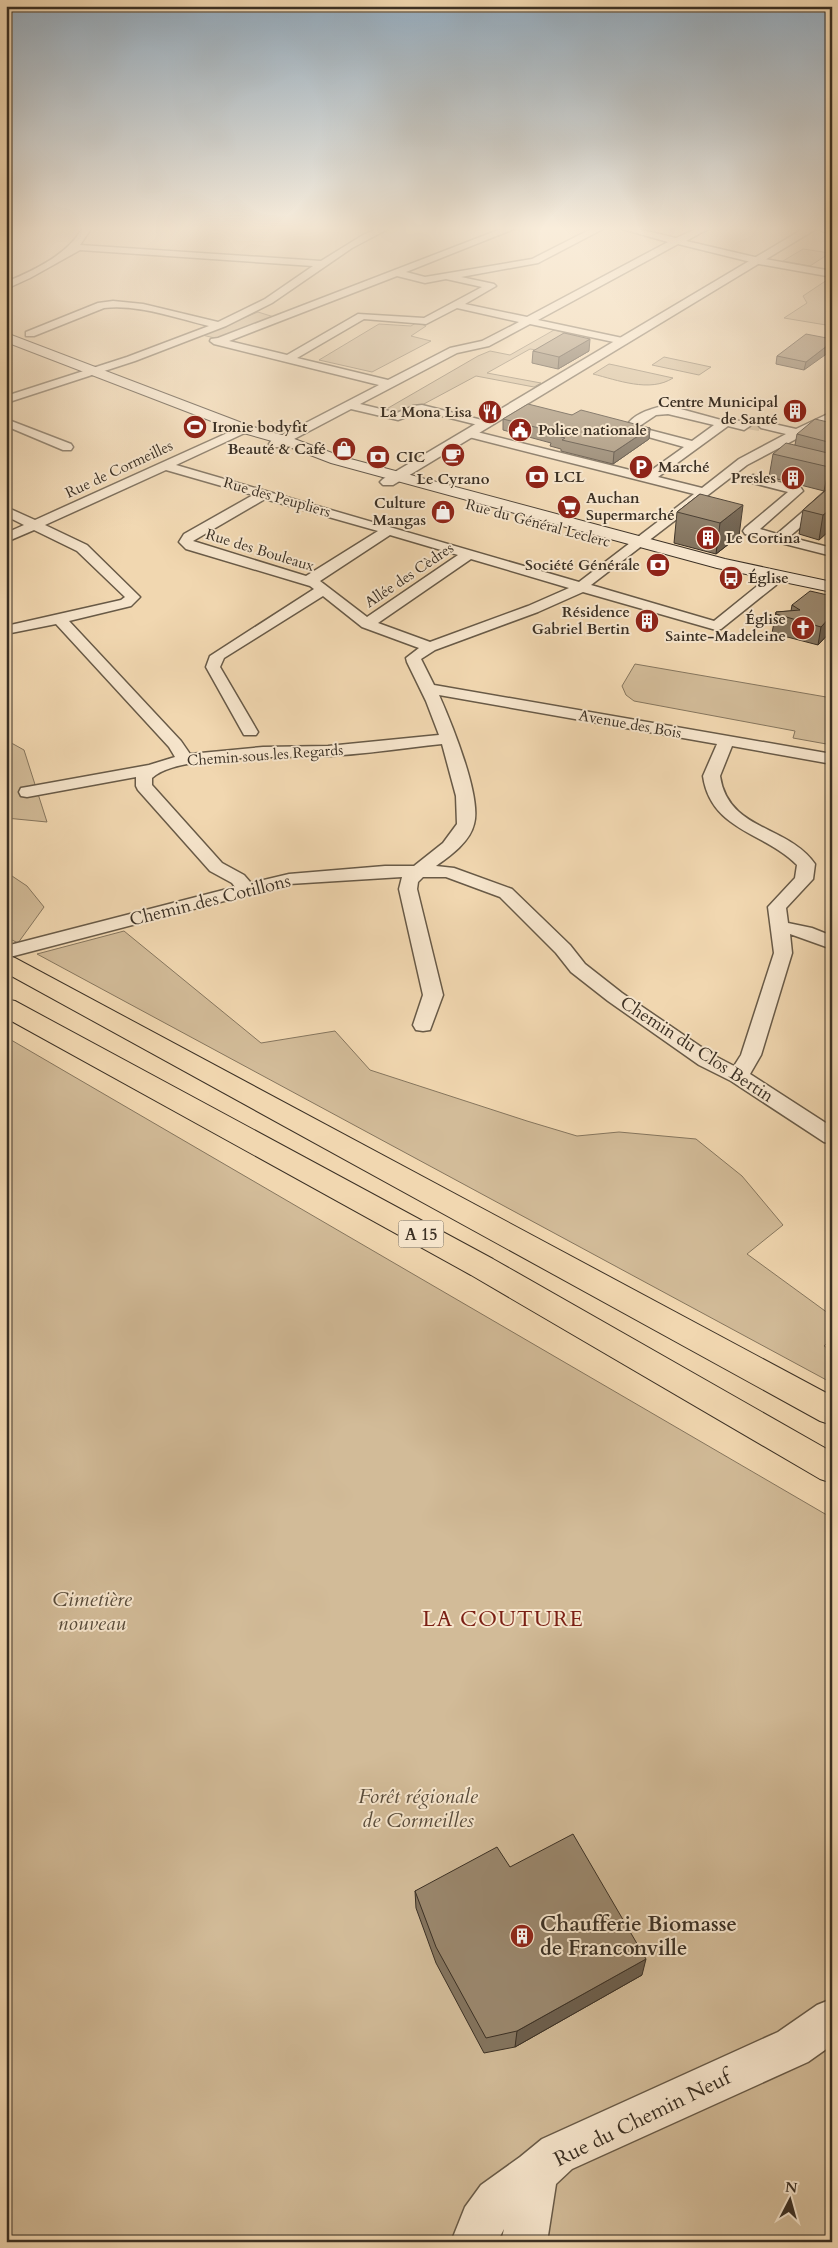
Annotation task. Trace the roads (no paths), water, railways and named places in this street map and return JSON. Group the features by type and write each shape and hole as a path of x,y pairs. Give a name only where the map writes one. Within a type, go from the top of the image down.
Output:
{"highway":[{"name":"A 15","path":"9,961 832,1412"},
{"name":"A 15","path":"6,1007 482,1267 832,1469"}],"main road":[{"name":"Rue du Général Leclerc","path":"6,337 279,442 327,464 393,479 634,545 832,587"},
{"name":"Rue du Général Leclerc","path":"634,545 692,565 832,593"}],"street":[{"path":"6,400 198,334"},
{"path":"218,342 238,334"},
{"path":"288,359 331,334"},
{"path":"279,442 454,350 485,344 504,334"},
{"path":"590,334 623,341"},
{"path":"393,479 635,334"},
{"path":"193,336 390,384"},
{"path":"350,405 398,417 417,408 422,408 486,424"},
{"path":"694,445 672,442 631,430 632,426 652,412 659,411 725,423 746,424"},
{"path":"423,1026 434,995 408,889 409,880 458,837 466,824 466,798 447,739 428,689 414,666 413,658 430,647 533,610 582,586 703,492 757,454 832,415"},
{"path":"6,422 67,447"},
{"path":"649,478 725,423"},
{"path":"763,428 792,435"},
{"name":"Rue de Cormeilles","path":"6,538 164,465 247,430"},
{"path":"469,434 703,492"},
{"path":"757,454 774,459"},
{"name":"Rue des Peupliers","path":"164,465 716,626 771,582"},
{"path":"753,479 797,491 830,495"},
{"path":"797,491 750,531 832,552"},
{"name":"Rue des Bouleaux","path":"264,494 189,537 186,542 191,546 314,583 367,624 430,647"},
{"path":"780,538 830,495"},
{"path":"69,510 69,540"},
{"path":"6,511 69,540 82,548 133,597 126,603 6,630"},
{"path":"307,580 315,578 389,530"},
{"name":"Allée des Cèdres","path":"367,624 470,553"},
{"path":"250,732 213,667 217,656 323,590"},
{"path":"58,619 176,744 185,759"},
{"name":"Avenue des Bois","path":"428,689 832,759"},
{"name":"Chemin sous les Regards","path":"27,792 152,768 185,759 263,752 328,751 447,739"},
{"path":"727,741 712,773 716,795 734,818 752,830 798,853 806,864 804,879 777,908 783,953 751,1056 738,1076"},
{"path":"152,768 144,778 144,786 216,867 238,879 247,890"},
{"name":"Chemin des Cotillons","path":"9,961 289,879 385,871 417,872"},
{"name":"Chemin du Clos Bertin","path":"417,872 448,872 506,894 563,949 578,968 706,1060 738,1076 832,1137"},
{"path":"779,926 805,932 832,943"},
{"name":"Rue du Chemin Neuf","path":"474,2242 481,2223 497,2201 536,2173 557,2154 793,2046 832,2020"},
{"path":"524,2242 536,2173"}],"tunnel":[{"path":"748,423 765,426"}],"place":[{"name":"Centre Municipal de Santé","path":"795,411"},
{"name":"La Mona Lisa","path":"490,412"},
{"name":"Ironie bodyfit","path":"195,427"},
{"name":"Police nationale","path":"520,430"},
{"name":"Beauté & Café","path":"344,449"},
{"name":"Le Cyrano","path":"453,455"},
{"name":"CIC","path":"378,457"},
{"name":"Marché","path":"641,467"},
{"name":"LCL","path":"537,477"},
{"name":"Presles","path":"793,478"},
{"name":"Auchan Supermarché","path":"569,507"},
{"name":"Culture Mangas","path":"443,512"},
{"name":"Le Cortina","path":"708,538"},
{"name":"Société Générale","path":"658,565"},
{"name":"Église","path":"731,578"},
{"name":"Résidence Gabriel Bertin","path":"647,621"},
{"name":"Église Sainte-Madeleine","path":"803,628"},
{"name":"Chaufferie Biomasse de Franconville","path":"522,1936"}],"district":[{"name":"LA COUTURE","path":"503,1618"}],"park label":[{"name":"Cimetière nouveau","path":"92,1611"},
{"name":"Forêt régionale de Cormeilles","path":"418,1808"}]}
